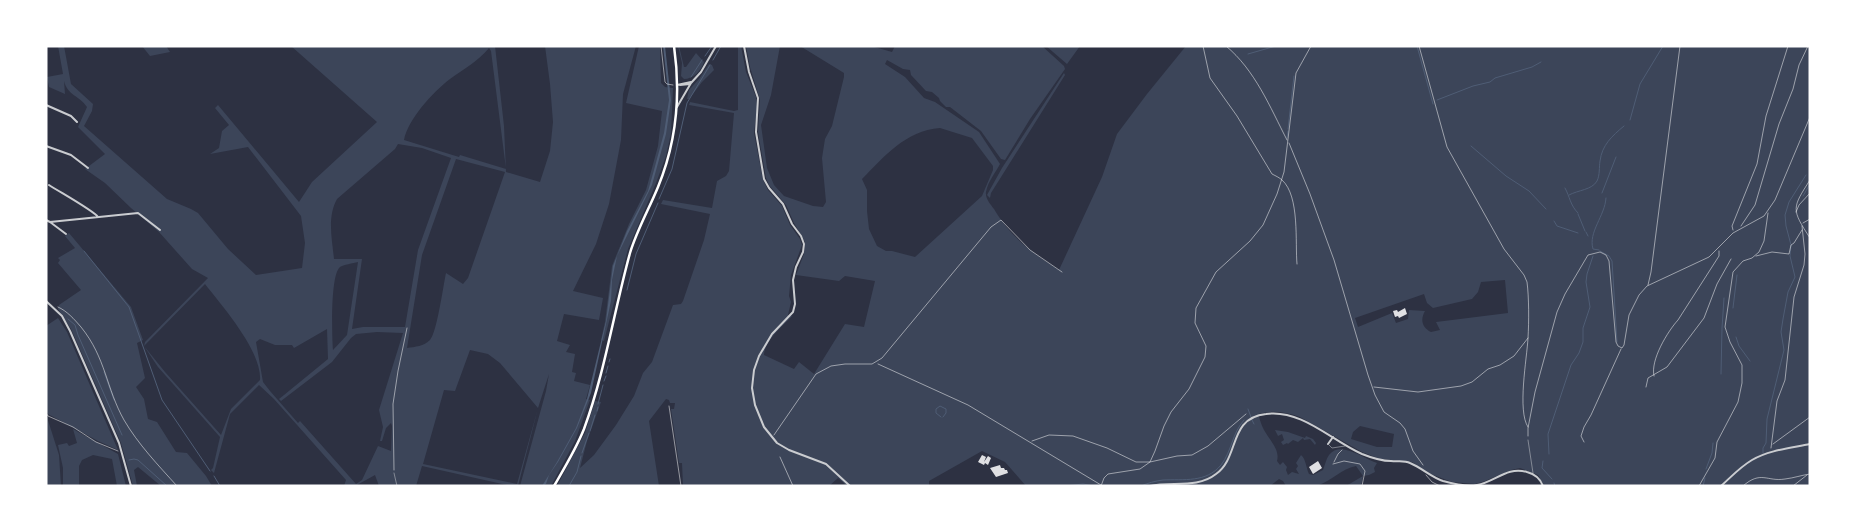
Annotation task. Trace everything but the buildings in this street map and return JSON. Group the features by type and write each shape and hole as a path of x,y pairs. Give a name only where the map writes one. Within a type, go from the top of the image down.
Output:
{"main road":[{"path":"554,486 579,440 592,405 631,249 670,152 677,107 678,85 674,46"}],"street":[{"path":"677,107 716,46"},
{"path":"744,46 749,72 758,98 756,132 764,179 768,188 783,204 804,244 803,252 794,274 795,304 793,312 772,334 759,356 754,370 752,388 755,406 764,428 777,443 789,450 826,464 850,486"},
{"path":"678,85 692,82"},
{"path":"46,105 71,116 77,122"},
{"path":"46,146 71,156 88,168"},
{"path":"49,185 94,212 98,217"},
{"path":"50,222 138,213 160,230"},
{"path":"46,220 66,234"},
{"path":"46,301 62,316 70,331 122,452 131,486"},
{"path":"1150,486 1164,483 1197,482 1214,476 1224,466 1238,433 1243,426 1250,419 1260,415 1275,413 1292,417 1333,437 1361,454 1379,460 1409,462 1441,481 1462,485 1476,485 1510,471 1519,470 1533,474 1540,480 1543,486"},
{"path":"1328,444 1333,437"},
{"path":"1721,486 1751,460 1771,452 1810,444"}],"lane":[{"path":"1528,440 1533,474"},
{"path":"1328,444 1332,448 1347,446"},
{"path":"394,474 397,486"}],"path":[{"path":"661,46 664,80 667,84 672,85"},
{"path":"1203,46 1210,78 1237,116 1272,174 1282,180 1290,192 1296,225 1297,264"},
{"path":"1226,46 1237,55 1258,85 1288,142 1310,194 1334,260 1368,375 1382,410 1402,426 1412,451 1423,466"},
{"path":"876,363 968,405 1101,485 1108,474 1140,469 1150,462 1171,412 1189,389 1205,357 1206,346 1195,323 1195,312 1200,299 1221,266 1250,241 1263,225 1282,180 1296,73 1311,46"},
{"path":"1419,46 1447,147 1504,249 1526,278 1528,288 1528,337 1524,400 1525,424 1528,428"},
{"path":"1647,286 1680,46"},
{"path":"1733,232 1732,226 1758,164 1766,116 1788,46"},
{"path":"1740,228 1755,205 1779,124 1794,89 1799,65 1808,46"},
{"path":"1584,442 1581,436 1584,427 1592,415 1624,345 1627,323 1639,295 1647,286 1709,257 1718,250 1733,232 1758,220 1768,212 1775,200 1810,117"},
{"path":"1810,180 1796,201 1796,212 1810,238"},
{"path":"1796,212 1799,205 1810,193"},
{"path":"1755,257 1764,241 1768,212"},
{"path":"1802,225 1810,219"},
{"path":"774,435 816,374 831,366 845,364 870,365 876,363 991,227 1001,220 1030,250 1062,272"},
{"path":"1771,452 1777,401 1785,380 1794,297 1804,265 1805,254 1802,225"},
{"path":"1699,486 1715,458 1717,442 1738,402 1742,383 1742,364 1728,336 1725,321 1733,272 1743,261 1755,257 1772,252 1788,254 1791,245 1802,229"},
{"path":"1654,376 1653,370 1659,352 1670,328 1678,320 1719,256 1718,250"},
{"path":"1528,440 1528,428 1535,392 1557,312 1565,294 1590,253 1605,254 1610,261 1616,342 1622,348"},
{"path":"1646,387 1648,378 1667,367 1704,318 1717,284 1731,258"},
{"path":"62,309 77,323 95,347 105,368 118,408 135,437 177,486"},
{"path":"394,474 393,404 407,328"},
{"path":"1373,387 1418,392 1460,386 1472,382 1488,369 1500,365 1514,356 1528,337"},
{"path":"669,406 681,486"},
{"path":"46,413 48,416 73,427 96,442 122,452"},
{"path":"1030,442 1049,435 1073,436 1107,448 1136,462 1150,462 1192,455 1208,446 1246,414"},
{"path":"1772,444 1810,417"},
{"path":"1342,450 1336,456 1333,464 1344,461 1360,464 1365,471 1362,486"},
{"path":"780,457 793,486"},
{"path":"1425,472 1426,477 1440,486"},
{"path":"1743,486 1750,480 1765,477 1783,480 1809,474"},
{"path":"1793,486 1809,474"}],"shaded area":[{"path":"58,46 64,46 71,84 93,104 92,111 84,126 167,199 198,213 228,249 256,275 302,268 305,243 301,216 248,147 210,154 219,148 222,131 229,125 215,108 218,105 299,202 312,182 377,122 291,46 495,46 504,126 506,167 491,51 489,48 476,61 443,84 429,98 410,123 404,140 506,169 506,172 540,182 550,151 553,122 545,46 636,46 623,94 621,140 609,204 596,244 573,291 603,298 599,320 564,314 557,341 570,345 566,352 575,354 572,372 576,373 574,381 590,385 586,399 590,400 575,441 551,486 520,486 549,374 538,408 518,486 422,466 416,486 379,486 375,475 357,485 344,486 346,480 274,399 259,385 230,414 214,473 211,470 220,437 158,367 144,346 145,342 208,278 192,269 159,232 105,183 85,169 105,154 78,127 87,107 84,103 68,90 64,81 65,94 49,87 47,77 63,74","holes":["398,144 422,148 451,158 418,250 405,327 363,327 352,329 362,259 334,259 331,221 337,199 395,149","456,159 505,172 468,278 463,284 446,273 433,335 425,344 407,348 422,255","358,262 347,335 333,350 333,293 337,272 340,267","205,284 240,329 255,356 259,368 260,380 231,409 221,435 144,346","327,329 328,359 279,399 281,401 332,362 356,334 377,332 403,333 379,410 383,427 380,441 382,441 386,428 391,423 392,426 391,451 378,446 362,480 356,484 300,421 298,423 263,382 256,342 260,339 275,345 292,345 294,348","470,350 488,354 500,363 538,408 517,484 423,464 444,390 455,391"]},
{"path":"142,46 166,46 170,52 150,56"},
{"path":"639,46 660,46 661,83 665,87 673,88 671,133 666,156 656,183 628,249 604,341 601,340 612,266 629,224 646,190 658,146 662,111 626,103"},
{"path":"663,46 665,46 671,100 666,134 652,185 617,256 627,231 648,191 664,133 669,100"},
{"path":"678,46 684,67 686,67 696,53 704,62 699,71 690,78 684,79 681,76 682,63"},
{"path":"738,46 741,46 746,72 756,97 757,107 754,133 763,180 768,190 782,206 790,225 802,245 791,275 789,296 791,302 788,315 792,316 771,339 764,355 794,369 799,362 814,374 845,324 864,327 875,281 845,276 839,281 796,275 804,254 805,242 786,205 769,185 766,178 758,132 760,100 746,46 780,46 771,95 761,125 767,168 774,185 784,196 813,206 823,207 826,202 822,158 825,139 832,126 844,73 800,46 871,46 892,52 895,46 1042,46 1065,69 1030,119 1005,160 1001,159 981,131 950,107 946,107 932,92 926,91 911,75 910,70 903,69 887,60 885,64 905,77 924,98 935,102 979,132 1000,164 987,188 988,201 1015,236 1059,270 1102,177 1117,134 1186,46 1810,46 1810,486 1544,486 1538,475 1520,468 1475,484 1452,482 1428,473 1412,462 1380,459 1362,452 1300,417 1274,412 1258,414 1263,428 1276,450 1277,461 1280,465 1283,462 1287,467 1288,475 1292,472 1299,474 1296,469 1298,466 1296,463 1301,455 1309,474 1313,475 1323,470 1329,455 1339,449 1352,452 1377,463 1374,468 1375,472 1363,476 1356,466 1319,485 1307,487 1286,486 1279,479 1270,486 1026,486 1005,462 982,451 929,481 929,486 847,486 838,478 829,486 683,486 682,463 679,463 671,409 674,409 675,403 670,403 666,399 649,421 659,486 557,486 585,433 595,401 601,402 587,441 580,468 594,455 634,396 643,373 652,362 673,305 681,304 683,301 704,240 710,214 661,204 663,200 712,208 717,181 726,176 729,171 734,113 689,105 690,102 734,111 738,110","holes":["940,128 972,138 993,166 982,196 915,257 886,251 877,246 869,229 867,190 862,179 896,146 906,139 928,130","1505,280 1508,313 1436,322 1440,330 1431,332 1423,323 1425,311 1409,310 1408,319 1396,323 1392,313 1358,327 1355,318 1424,294 1427,303 1433,308 1472,299 1478,292 1481,282","1360,426 1394,434 1392,447 1377,447 1351,439 1353,432"]},
{"path":"1046,46 1080,46 1067,64"},
{"path":"709,64 712,65 714,70 687,99 689,90"},
{"path":"1064,73 1065,75 991,193 990,198 987,195 1002,168"},
{"path":"69,233 131,307 143,340 137,343 145,378 136,387 144,399 148,419 157,422 176,452 187,453 212,486 161,486 138,467 134,470 137,486 133,486 121,443 71,329 58,309 59,305 81,290 58,263 60,260 58,258 75,248 65,236"},
{"path":"617,256 612,280 611,301 591,393 577,428 549,475 546,484 542,486 576,428 587,399 606,321 613,266"},
{"path":"58,318 67,332 118,450 48,414 46,411 46,326"},
{"path":"46,414 59,455 61,486 46,486"},
{"path":"73,429 118,454 126,486 117,486 112,459 93,455 82,460 79,466 79,486 63,486 63,468 58,445 67,443 69,446 77,443"},
{"path":"1275,430 1305,438 1306,436 1313,439 1316,443 1315,445 1310,439 1304,440 1303,438 1298,442 1293,440 1283,445 1281,442 1284,440 1282,434 1278,436"},
{"path":"1363,476 1361,486 1346,486"}],"waterway":[{"path":"705,56 712,46"},
{"path":"713,60 721,46"},
{"path":"1248,54 1276,46"},
{"path":"1417,46 1433,104"},
{"path":"1630,120 1640,84 1663,46"},
{"path":"691,77 702,60"},
{"path":"1437,100 1473,86 1490,82 1495,78 1532,67 1541,62"},
{"path":"659,199 672,169 687,103 710,65"},
{"path":"1288,129 1294,76"},
{"path":"1569,195 1595,184 1599,176 1603,150 1612,137 1624,126"},
{"path":"1287,138 1288,131"},
{"path":"1471,146 1506,176 1529,191 1546,209"},
{"path":"1602,193 1616,157"},
{"path":"1763,453 1766,443 1767,419 1784,350 1781,332 1783,319 1788,292 1795,277 1790,256 1791,245 1785,215 1789,202 1806,175"},
{"path":"1803,196 1810,184"},
{"path":"1565,188 1578,213"},
{"path":"1599,250 1593,249 1592,243 1606,198"},
{"path":"627,290 636,254 658,203"},
{"path":"1578,214 1585,231"},
{"path":"1554,221 1557,226 1578,233"},
{"path":"1586,232 1588,236"},
{"path":"84,251 129,307 162,400 210,471"},
{"path":"1600,251 1609,256 1612,261 1617,342"},
{"path":"1549,454 1548,434 1571,365 1579,353 1583,342 1583,328 1590,307 1586,282 1593,256"},
{"path":"1733,308 1737,275"},
{"path":"1721,374 1724,298"},
{"path":"68,319 75,325 122,435"},
{"path":"1736,337 1739,346 1750,361"},
{"path":"606,373 608,366"},
{"path":"104,372 114,400"},
{"path":"604,381 606,376"},
{"path":"598,404 603,385"},
{"path":"941,417 936,413 936,409 940,406 946,409 943,417"},
{"path":"597,411 598,407"},
{"path":"1248,409 1251,417"},
{"path":"590,431 595,415"},
{"path":"1141,486 1163,480 1187,480 1209,475 1225,460 1237,431 1244,420"},
{"path":"1252,420 1254,424"},
{"path":"582,453 589,433"},
{"path":"1706,469 1712,453 1713,443"},
{"path":"569,486 577,472 581,456"},
{"path":"129,460 138,460 167,486"},
{"path":"1543,461 1542,468 1552,479"},
{"path":"214,476 220,486"},
{"path":"1703,486 1705,478"},
{"path":"1065,486 1083,484 1094,486"}]}
